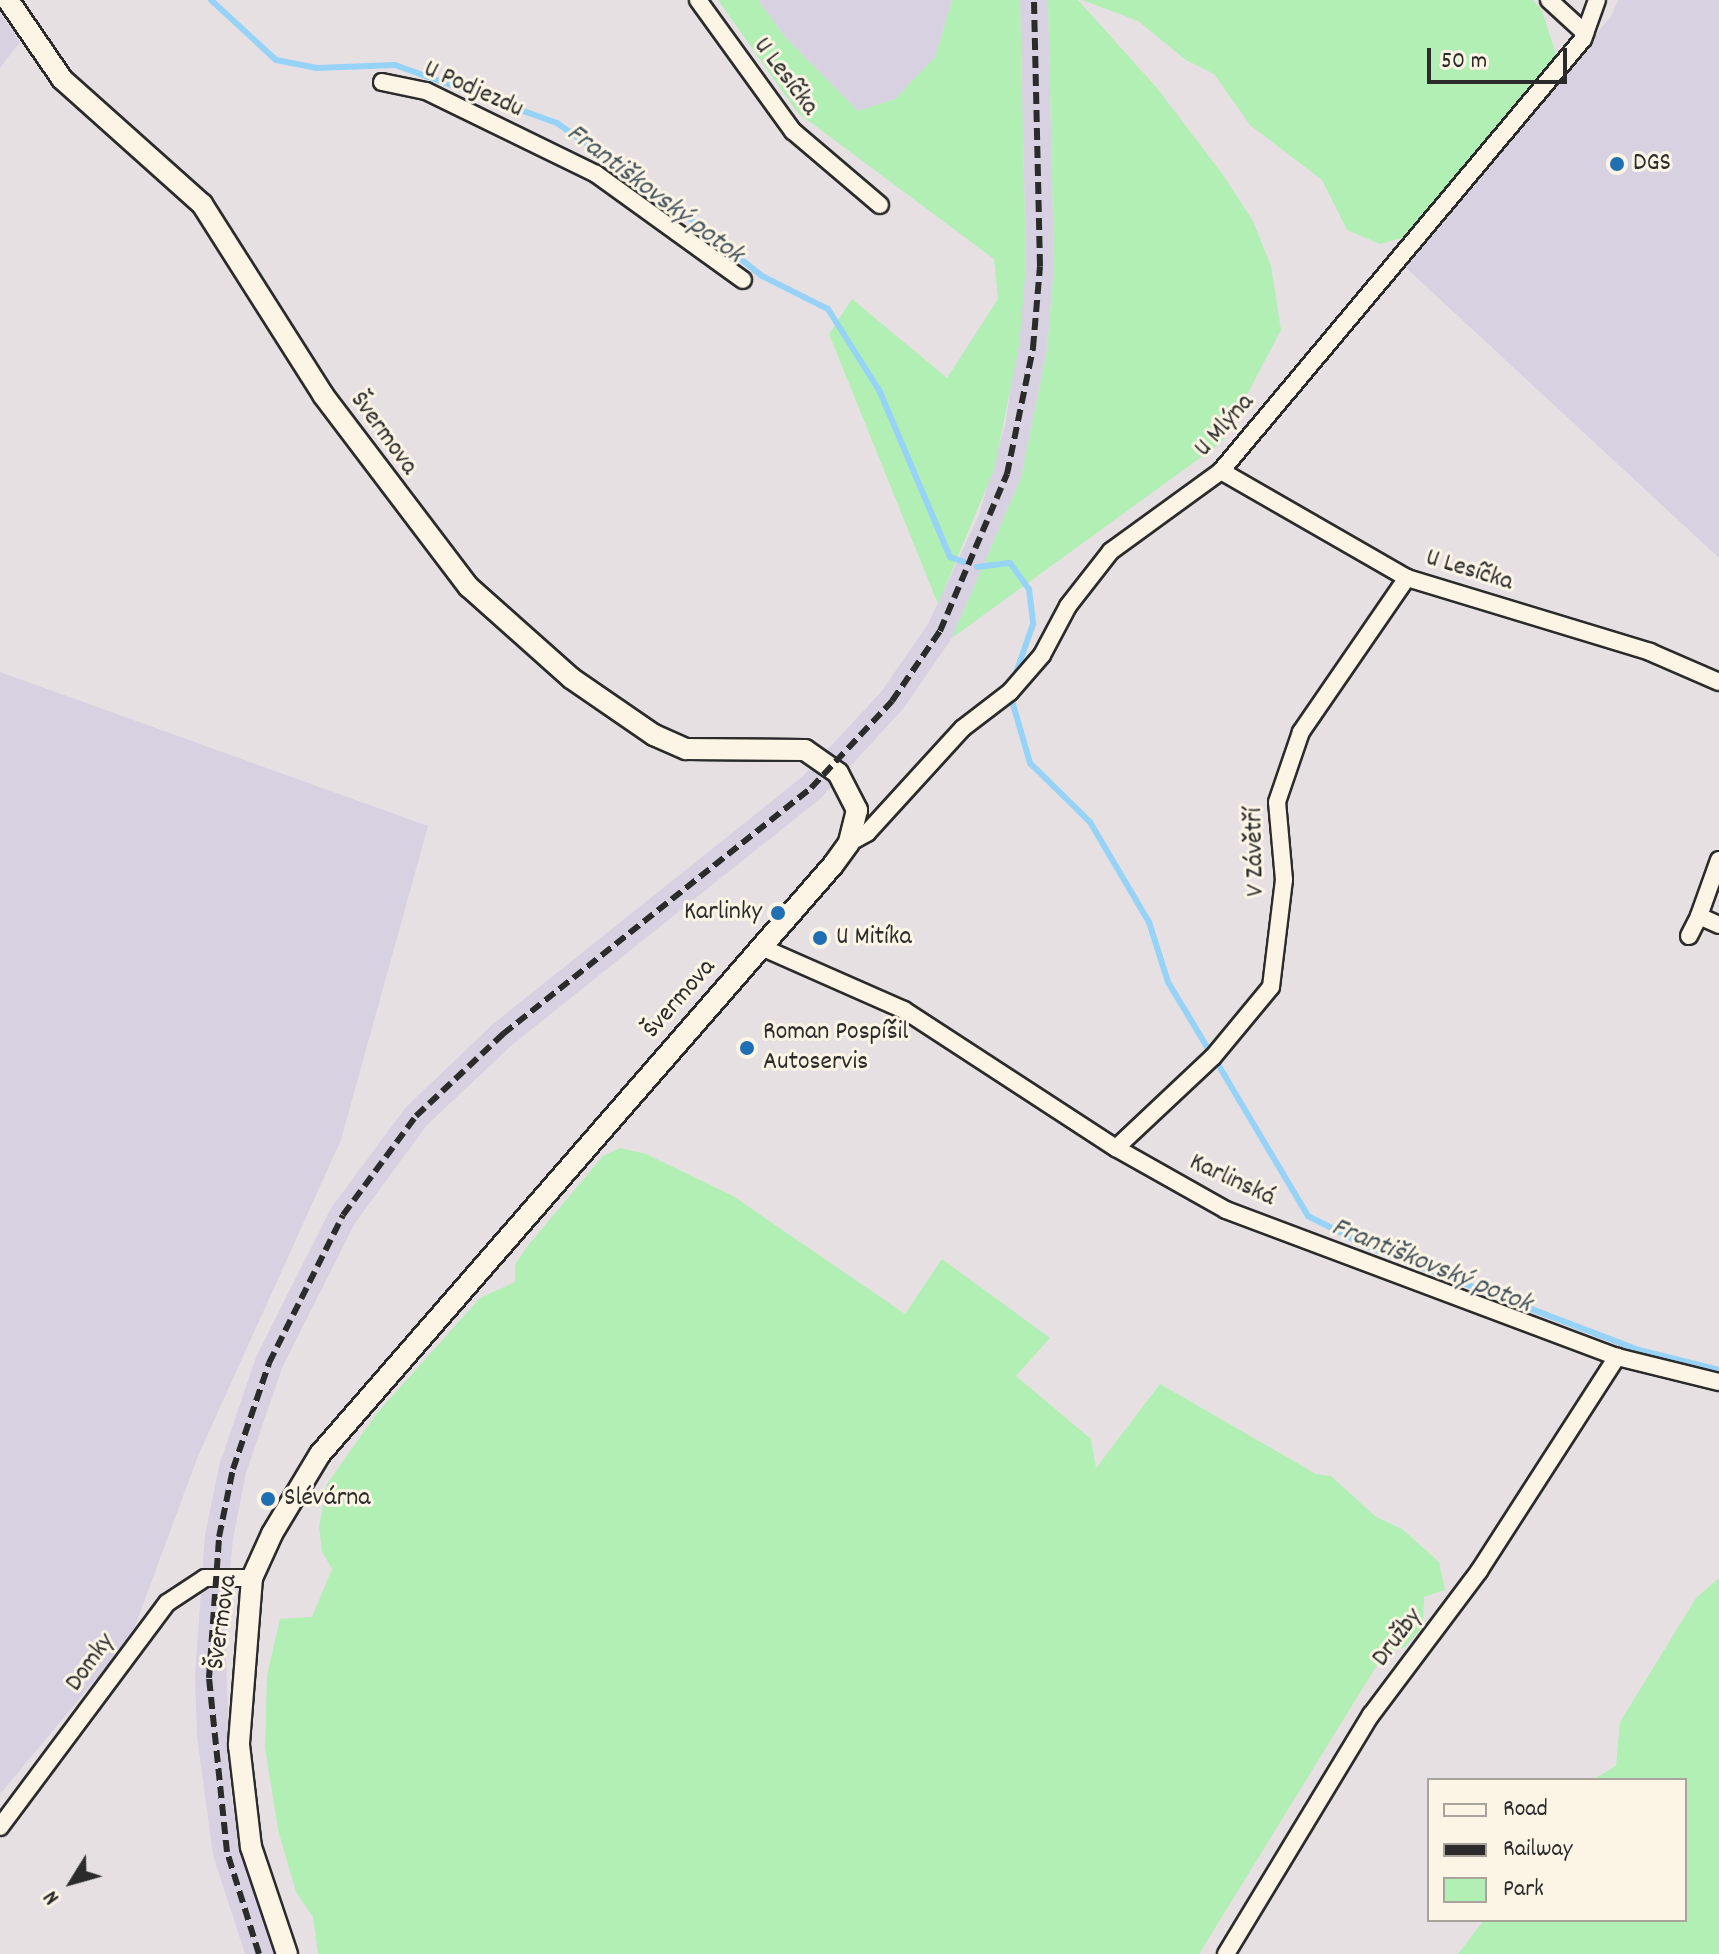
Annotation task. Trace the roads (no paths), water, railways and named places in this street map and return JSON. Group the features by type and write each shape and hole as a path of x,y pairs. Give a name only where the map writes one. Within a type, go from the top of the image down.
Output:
{"street":[{"name":"Švermova","path":"8,0 62,79 202,204 323,395 469,587 571,678 654,735 686,749 723,752 765,747 805,750 824,759 838,773 857,810 849,843 320,1454 252,1578 240,1689 241,1792 251,1847 287,1954"},
{"name":"U Lesíčka","path":"698,0 793,131 880,205"},
{"path":"1549,0 1585,33"},
{"name":"U Mlýna","path":"849,843 867,833 930,760 1009,692 1042,655 1068,606 1111,551 1221,471 1585,33 1597,0"},
{"name":"U Podjezdu","path":"382,82 426,91 596,174 743,280"},
{"name":"U Lesíčka","path":"1221,471 1407,578 1650,652 1719,682"},
{"name":"V Závětří","path":"1116,1148 1213,1057 1271,987 1284,880 1277,802 1301,732 1407,578"},
{"path":"1689,936 1719,860"},
{"path":"1699,916 1719,925"},
{"name":"Karlinská","path":"761,947 904,1010 1116,1148 1226,1210 1617,1357 1719,1382"},
{"name":"Družby","path":"1226,1954 1371,1715 1479,1571 1617,1357"},
{"name":"Domky","path":"0,1827 167,1603 205,1578 252,1578"}],"waterway":[{"name":"Františkovský potok","path":"211,0 276,60 317,68 395,65 557,123 668,201 762,276 828,309 880,392 950,557 964,562"},
{"name":"Františkovský potok","path":"977,567 1010,563 1029,589 1033,624 1014,679"},
{"name":"Františkovský potok","path":"1010,694 1030,763 1090,822 1149,922 1168,982 1210,1052"},
{"name":"Františkovský potok","path":"1219,1066 1308,1216 1369,1247 1639,1350 1719,1370"}],"railway":[{"path":"259,1954 227,1852 209,1678 219,1537 233,1469 269,1363 343,1215 416,1116 503,1034 811,788 892,701 940,631 1007,474 1033,348 1040,266 1034,0"}],"place":[{"name":"DGS","path":"1617,164"},
{"name":"Karlinky","path":"778,913"},
{"name":"U Mitíka","path":"820,938"},
{"name":"Roman Pospíšil Autoservis","path":"747,1048"},
{"name":"Slévárna","path":"268,1499"}]}
